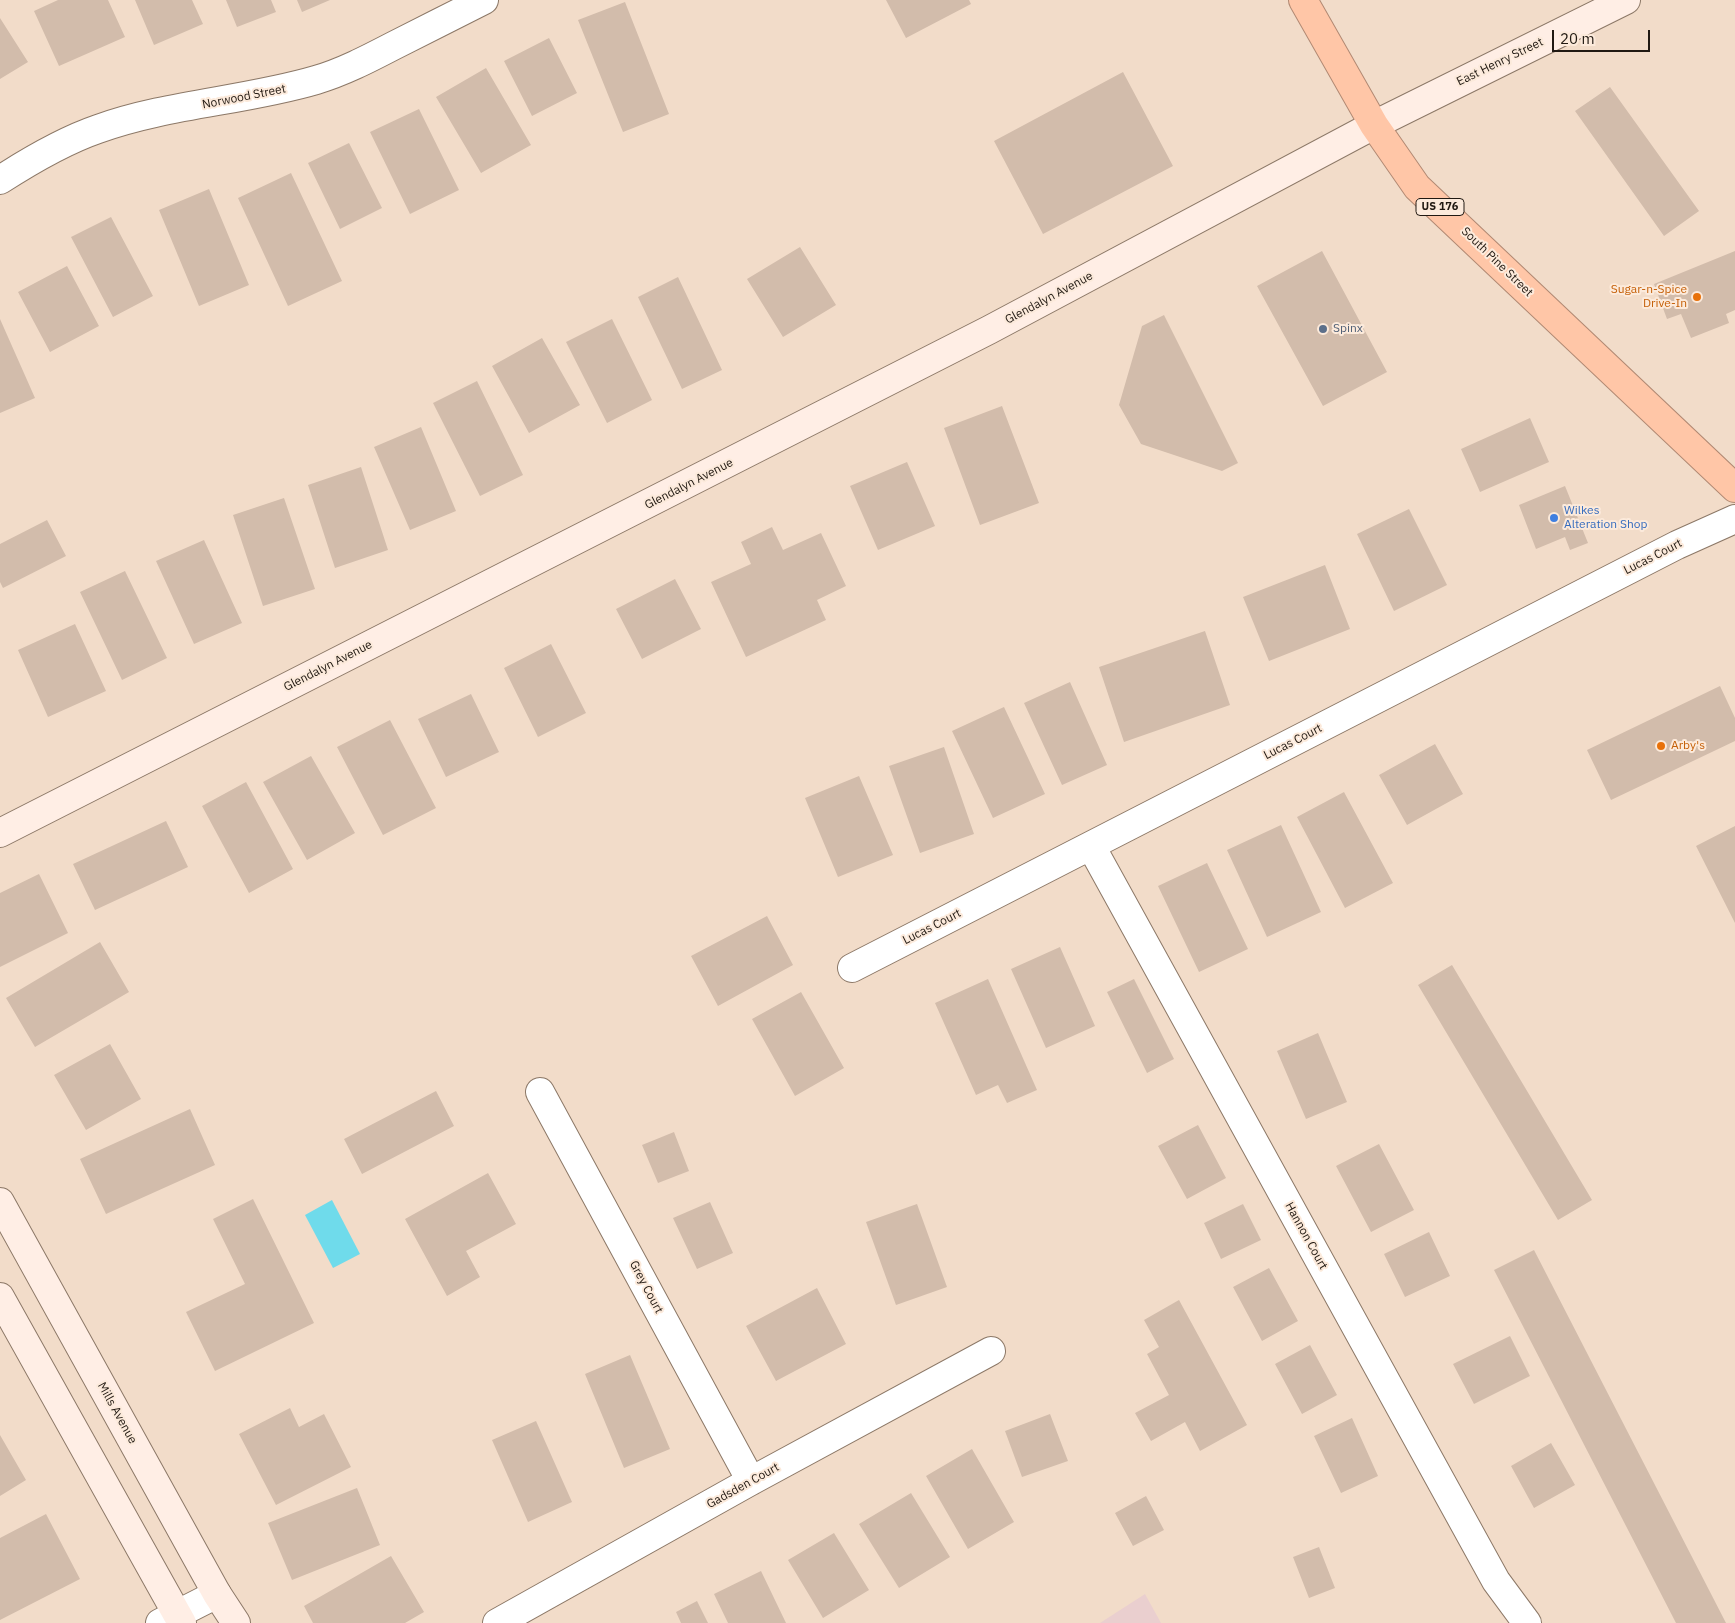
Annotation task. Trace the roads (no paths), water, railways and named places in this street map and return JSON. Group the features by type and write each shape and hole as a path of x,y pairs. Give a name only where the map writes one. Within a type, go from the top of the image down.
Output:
{"highway":[{"name":"South Pine Street","path":"1303,0 1374,125 1417,186 1735,488"}],"street":[{"name":"Norwood Street","path":"0,180 64,142 97,129 131,119 288,88 319,80 349,68 484,0"},
{"name":"East Henry Street","path":"1374,125 1626,0"},
{"name":"Glendalyn Avenue","path":"0,833 989,330 1374,125"},
{"name":"Lucas Court","path":"852,968 1677,544 1735,519"},
{"name":"Hannon Court","path":"1091,846 1496,1581 1527,1623"},
{"name":"Grey Court","path":"540,1092 751,1481"},
{"name":"Mills Avenue","path":"0,1202 218,1594 236,1623"},
{"path":"0,1297 173,1620 218,1594"},
{"name":"Gadsden Court","path":"497,1623 751,1481 991,1351"}],"water":[{"path":"332,1200 360,1254 333,1268 305,1215"}],"place":[{"name":"Sugar-n-Spice Drive-In","path":"1697,297"},
{"name":"Spinx","path":"1323,329"},
{"name":"Wilkes Alteration Shop","path":"1554,518"},
{"name":"Arby's","path":"1661,746"}]}
